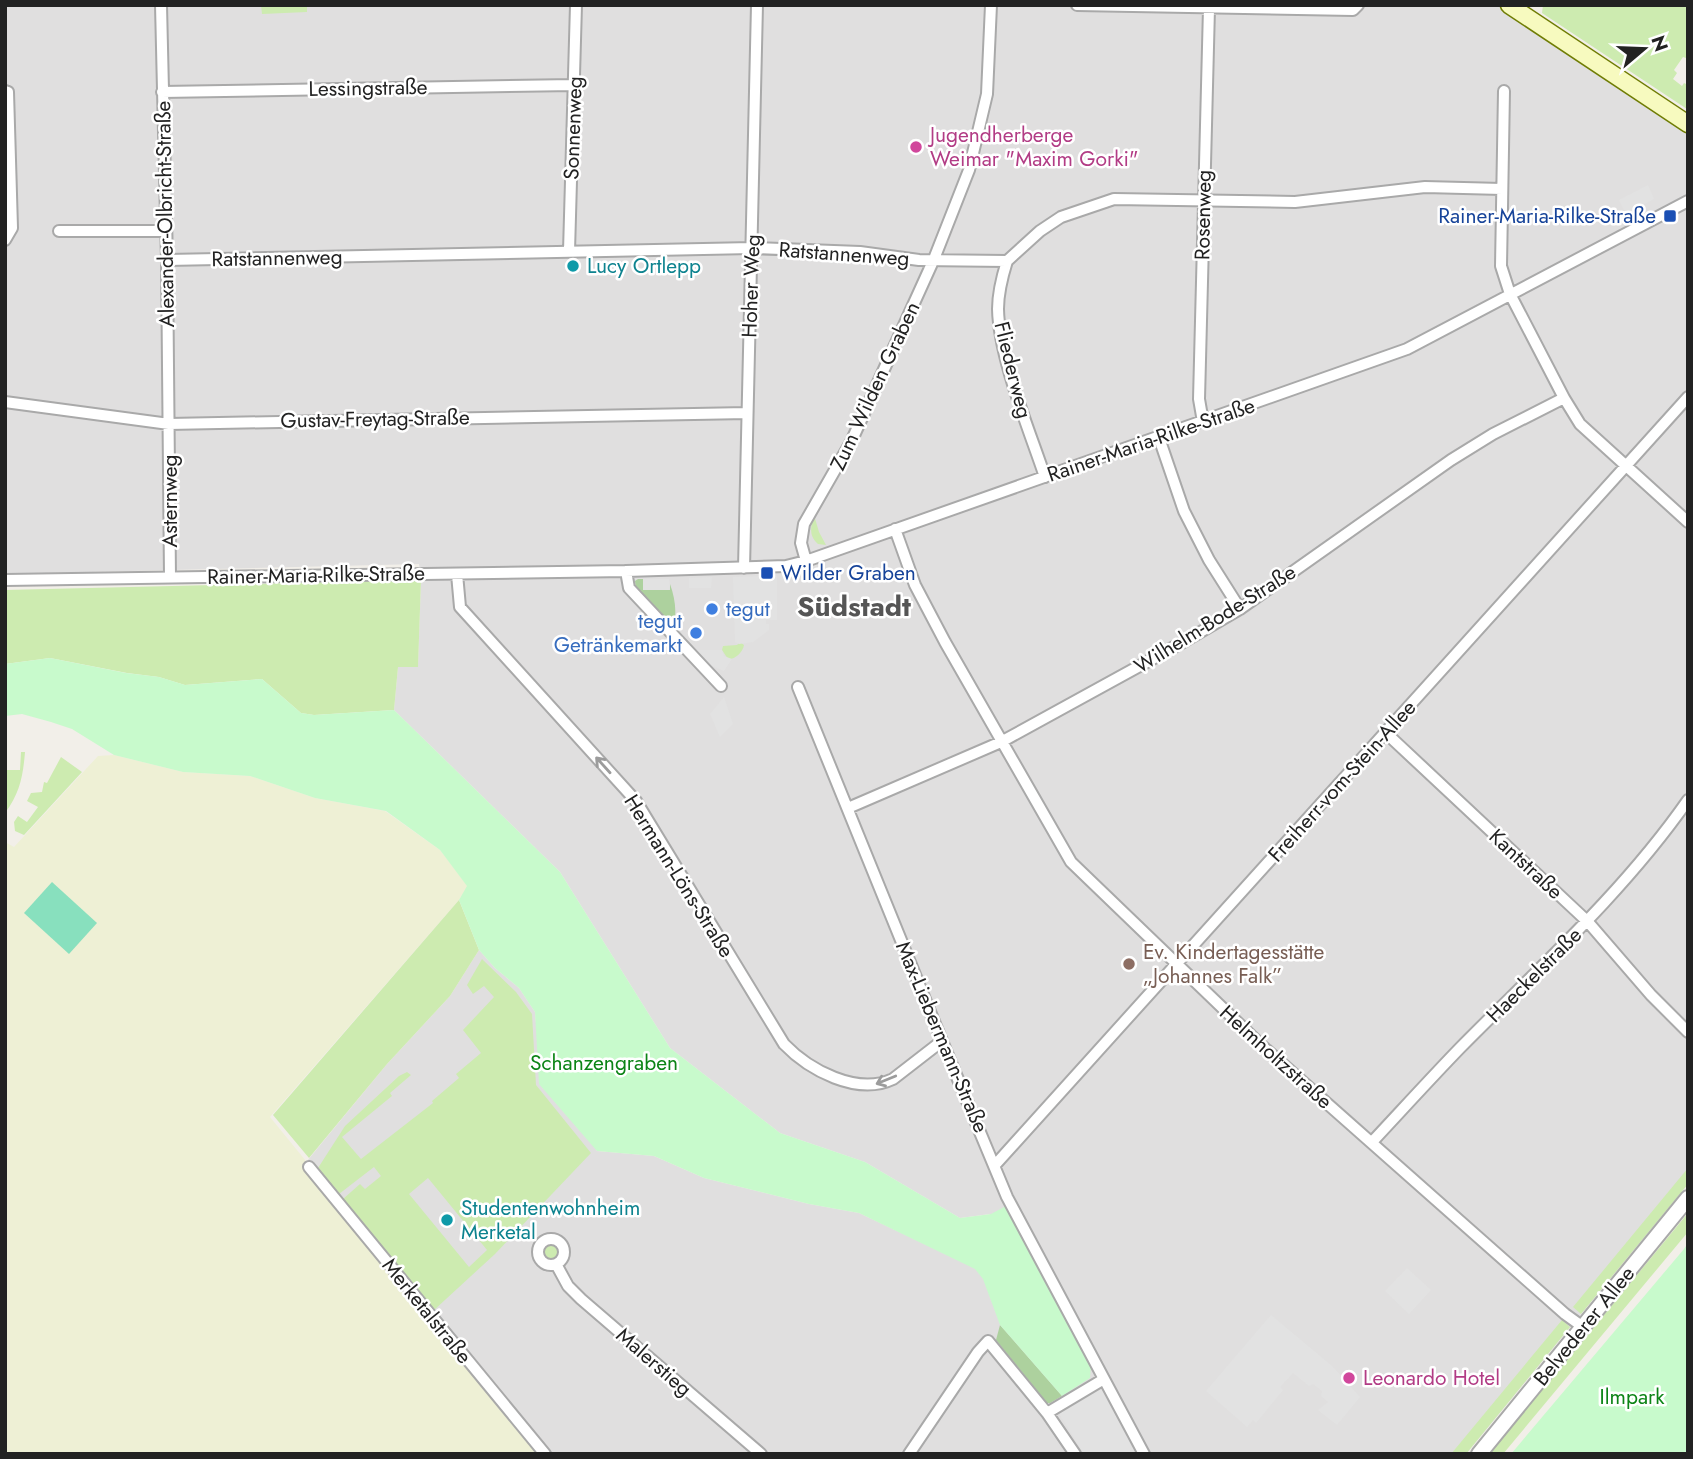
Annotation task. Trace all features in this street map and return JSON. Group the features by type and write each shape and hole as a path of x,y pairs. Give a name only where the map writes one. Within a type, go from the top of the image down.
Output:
{"main road":[{"path":"1509,5 1688,124"}],"street":[{"name":"Alexander-Olbricht-Straße","path":"161,5 169,424"},
{"name":"Sonnenweg","path":"569,251 576,5"},
{"name":"Hoher Weg","path":"744,568 757,5"},
{"name":"Zum Wilden Graben","path":"806,561 802,543 804,524 850,442 934,258 970,170 982,125 989,77 991,5"},
{"path":"1077,5 1353,10 1358,5"},
{"name":"Rosenweg","path":"1203,422 1199,398 1209,8"},
{"name":"Lessingstraße","path":"162,92 574,85"},
{"path":"5,91 8,92 12,228 5,240"},
{"path":"1504,91 1502,266 1510,294 1580,424 1688,522"},
{"path":"1007,261 1060,217 1114,199 1295,202 1425,187 1502,188"},
{"name":"Rainer-Maria-Rilke-Straße","path":"5,580 744,568 777,567 806,561 1407,349 1688,201"},
{"path":"60,231 166,230"},
{"name":"Ratstannenweg","path":"167,260 752,248 860,252 919,260 934,258 1007,261"},
{"name":"Fliederweg","path":"1007,261 1000,285 998,310 1002,339 1045,477"},
{"name":"Freiherr-vom-Stein-Allee","path":"995,1165 1688,397"},
{"name":"Wilhelm-Bode-Straße","path":"848,808 1001,742 1118,680 1240,609 1451,460 1493,434 1564,398"},
{"name":"Gustav-Freytag-Straße","path":"5,402 169,424 747,413"},
{"name":"Asternweg","path":"169,424 170,577"},
{"path":"1159,438 1184,511 1209,560 1240,609"},
{"name":"Helmholtzstraße","path":"894,529 915,585 1001,742 1071,862 1256,1040 1527,1281 1583,1327"},
{"path":"626,570 629,588 721,686"},
{"name":"Hermann-Löns-Straße","path":"457,573 460,607 636,801 784,1044 796,1056 830,1076 859,1083 883,1084 942,1041"},
{"name":"Max-Liebermann-Straße","path":"798,687 1016,1216 1144,1454"},
{"name":"Kantstraße","path":"1386,733 1588,922 1659,1004 1688,1032"},
{"name":"Haeckelstraße","path":"1372,1142 1458,1050 1588,922 1644,860 1688,800"},
{"name":"Merketalstraße","path":"309,1167 545,1454"},
{"name":"Belvederer Allee","path":"1479,1454 1688,1198"},
{"name":"Malerstieg","path":"556,1264 568,1286 581,1299 761,1454"},
{"path":"909,1454 988,1341 1047,1413 1075,1454"},
{"path":"1047,1413 1104,1379"}],"shaded area":[{"path":"5,5 1501,5 1688,130 1688,1184 1466,1454 533,1454 298,1172 387,1064 450,996 479,950 519,988 535,1012 537,1035 597,1151 654,1156 704,1178 809,1204 859,1213 969,1265 990,1214 960,1218 865,1162 780,1133 670,1048 560,872 394,710 398,667 418,666 421,580 419,564 5,574"},
{"path":"1648,185 1654,199 1626,214 1619,200"},
{"path":"777,576 777,620 766,620 769,630 753,642 735,642 733,577"},
{"path":"712,577 711,588 689,588 689,578"},
{"path":"643,579 669,579 670,590 643,590"},
{"path":"694,650 722,650 724,656 732,659 724,671 712,666"},
{"path":"724,697 733,724 720,737 710,714"},
{"path":"1407,1268 1431,1290 1409,1314 1385,1291"},
{"path":"1271,1315 1332,1366 1360,1397 1337,1425 1318,1410 1328,1402 1321,1396 1322,1391 1313,1384 1309,1386 1293,1373 1280,1387 1283,1390 1256,1423 1253,1420 1247,1427 1206,1391"},
{"path":"1100,1387 1138,1454 1084,1454 1058,1412"}],"green space":[{"path":"261,5 307,5 307,12 262,14"},
{"path":"1543,5 1688,5 1688,55 1683,57 1674,70 1677,73 1673,79 1682,86 1684,83 1688,85 1687,109 1542,13"},
{"path":"814,515 826,545 818,544 813,537 811,527"},
{"path":"643,579 644,590 670,589 670,584 675,606 672,629 636,589 635,581"},
{"path":"421,580 418,667 398,667 394,710 314,715 301,713 262,679 185,685 159,677 50,658 5,664 5,590"},
{"path":"740,642 744,645 740,653 728,659 722,650 723,646 737,645"},
{"name":"Schanzengraben","path":"50,658 159,677 185,685 262,679 301,713 314,715 394,710 560,872 670,1048 780,1133 865,1162 960,1218 991,1214 1006,1206 1091,1365 1090,1378 1062,1396 1000,1325 983,1279 975,1269 859,1213 809,1204 704,1178 654,1156 597,1151 539,1084 535,1012 519,988 479,950 459,900 467,886 440,850 386,811 315,798 250,776 183,772 114,755 72,729 22,714 5,716 5,664"},
{"path":"21,752 25,752 20,784 5,813 5,770 20,770"},
{"path":"114,755 183,772 250,776 315,798 385,811 440,850 468,886 459,900 270,1117 545,1454 5,1454 5,842 14,847 98,756"},
{"path":"61,757 82,772 24,835 15,831 14,822 18,816 27,822 38,807 27,801 31,793 42,792 44,782 47,783"},
{"path":"52,882 97,923 69,954 24,913"},
{"path":"459,900 479,950 450,996 387,1064 309,1158 273,1115"},
{"path":"482,959 516,992 532,1014 536,1085 591,1153 495,1254 433,1311 343,1199 360,1184 365,1189 381,1176 374,1167 339,1194 318,1168 345,1126 399,1076 407,1072 411,1075 390,1093 392,1096 342,1137 361,1159 433,1103 432,1101 459,1078 456,1074 481,1053 463,1030 494,997 484,986 473,994 467,985","holes":["428,1178 487,1250 469,1267 409,1194"]},
{"path":"1688,1168 1688,1184 1581,1314 1573,1307"},
{"path":"1688,1213 1688,1232 1503,1454 1489,1454"},
{"path":"551,1243 557,1246 560,1252 557,1258 551,1261 545,1258 542,1252 545,1246"},
{"name":"Ilmpark","path":"1688,1243 1688,1454 1511,1454 1684,1249"},
{"path":"1562,1320 1570,1327 1466,1454 1451,1454"},
{"path":"1000,1325 1062,1396 1047,1403 996,1340"}],"place":[{"name":"Jugendherberge Weimar \"Maxim Gorki\"","path":"916,147"},
{"name":"Rainer-Maria-Rilke-Straße","path":"1670,216"},
{"name":"Lucy Ortlepp","path":"573,266"},
{"name":"Wilder Graben","path":"767,573"},
{"name":"tegut","path":"712,609"},
{"name":"tegut Getränkemarkt","path":"696,633"},
{"name":"Ev. Kindertagesstätte „Johannes Falk”","path":"1129,964"},
{"name":"Studentenwohnheim Merketal","path":"447,1220"},
{"name":"Leonardo Hotel","path":"1349,1378"}],"district":[{"name":"Südstadt","path":"854,606"}]}
